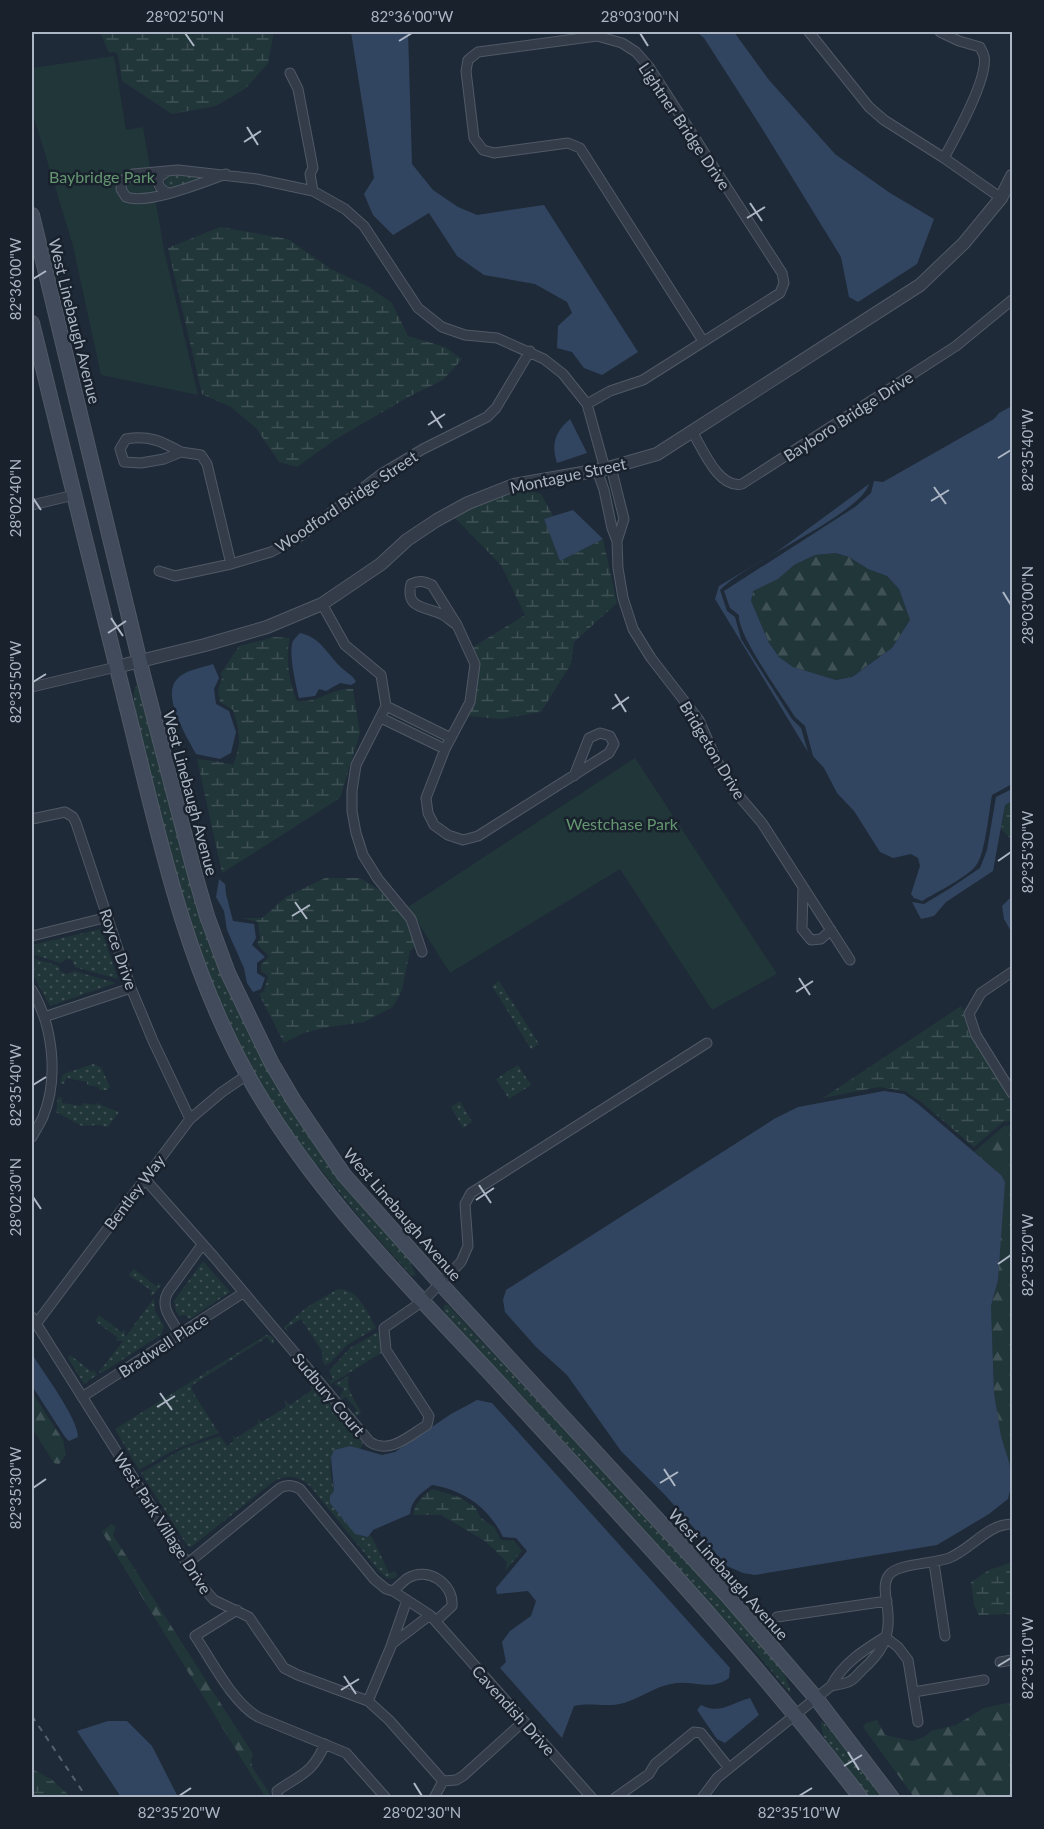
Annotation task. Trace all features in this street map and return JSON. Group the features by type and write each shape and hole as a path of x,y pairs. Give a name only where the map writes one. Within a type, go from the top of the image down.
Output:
{"main road":[{"name":"West Linebaugh Avenue","path":"32,215 178,814 207,916 228,973 248,1017 294,1101 344,1175 710,1577 816,1698 892,1797"},
{"path":"32,323 171,885 204,983 248,1075 296,1151 353,1223 712,1616 861,1797"}],"street":[{"path":"809,32 869,107 884,120 944,158 1000,198"},
{"path":"940,32 980,47 984,56 983,69 974,95 962,125 944,158"},
{"name":"Lightner Bridge Drive","path":"586,404 610,391 643,380 780,293 784,284 782,273 649,68 636,52 622,43 597,36 478,52 468,60 466,71 474,138 483,150 494,153 568,143 580,148 703,341"},
{"path":"290,73 298,88 313,168 310,174 313,191"},
{"name":"Bridgeton Drive","path":"226,174 184,189 133,200 126,197 121,189 122,181 129,176 178,170 226,174 313,191 345,209 364,226 418,308 430,319 442,327 465,335 497,338 530,351 562,374 586,404 605,469 621,501 624,519 617,541"},
{"path":"166,172 159,177 158,182 161,189 168,193"},
{"name":"Montague Street","path":"32,687 205,645 267,627 322,604 381,564 407,540 468,503 514,485 605,469 657,454 920,285 964,243 1000,198 1012,176"},
{"name":"Bayboro Bridge Drive","path":"693,433 725,481 734,485 742,484 956,346 1012,300"},
{"name":"Woodford Bridge Street","path":"159,571 175,576 231,564 271,552 302,534 381,474 423,448 487,417 496,408 530,351"},
{"path":"181,452 164,459 141,463 124,462 120,449 126,439 142,436 168,444 181,452 201,455 207,464 231,564"},
{"name":"Bridgeton Drive","path":"605,469 607,505 617,541 618,568 623,598 633,629 651,658 699,720 716,759 733,789 762,823 850,960"},
{"path":"32,505 74,495"},
{"path":"607,505 621,501"},
{"path":"457,626 441,614 420,607 412,601 409,592 411,584 425,581 432,585 457,626 475,664 470,702 445,749 426,798 428,813 434,825 448,835 463,840 478,836 574,776 609,753 614,744 610,736 600,733 589,738 574,776"},
{"path":"322,604 345,645 381,675 386,706 356,765 352,811 363,855 378,879 411,919 422,952"},
{"path":"386,706 451,738"},
{"path":"381,718 445,749"},
{"path":"419,736 424,725"},
{"name":"Royce Drive","path":"32,819 65,812 73,817 131,988 190,1119"},
{"path":"803,887 802,929 811,940 821,939 831,930"},
{"path":"32,936 108,917"},
{"path":"1012,972 981,993 969,1014 976,1035 1012,1093"},
{"path":"44,1017 131,988"},
{"path":"32,990 44,1017 51,1048 50,1087 43,1116 32,1137"},
{"path":"423,1302 461,1262 468,1246 465,1204 471,1193 707,1043"},
{"name":"Bentley Way","path":"34,1321 190,1119 222,1092 248,1075"},
{"name":"Sudbury Court","path":"144,1178 370,1442 382,1448 393,1446 427,1425 429,1420 429,1416 386,1350 384,1328 423,1302"},
{"path":"180,1334 164,1306 164,1300 202,1245"},
{"name":"Bradwell Place","path":"82,1397 243,1293"},
{"name":"West Park Village Drive","path":"34,1321 200,1584 214,1600 249,1617 284,1668 298,1676 368,1701 389,1720 443,1781"},
{"name":"Cavendish Drive","path":"188,1563 280,1488 290,1485 300,1489 374,1579 433,1618 592,1797"},
{"path":"831,1686 850,1682 878,1656 884,1646 889,1618 885,1584 889,1574 894,1570 951,1558 967,1549 991,1530 1004,1524 1012,1524"},
{"path":"934,1563 945,1636"},
{"path":"392,1644 452,1606 448,1587 438,1578 426,1575 407,1578 393,1591"},
{"path":"368,1701 392,1644 407,1600"},
{"path":"777,1617 887,1600"},
{"path":"237,1610 195,1636 244,1707 258,1717 346,1753 386,1797"},
{"path":"702,1797 717,1778 831,1686 838,1672 845,1665 885,1637"},
{"path":"885,1637 898,1647 908,1660 918,1722"},
{"path":"1000,1662 1012,1660"},
{"path":"914,1692 984,1680"},
{"path":"434,1797 443,1781 456,1780 463,1776 524,1721"},
{"path":"615,1797 649,1774 655,1764 694,1732 701,1733 729,1768"},
{"path":"278,1797 277,1791 312,1768 319,1759 325,1744"}],"green space":[{"path":"100,32 274,32 268,63 246,88 216,106 172,114 122,81 118,55 115,52 109,53"},
{"name":"Baybridge Park","path":"114,56 126,130 143,127 164,250 198,395 101,375 73,246 32,111 32,68"},
{"path":"182,173 203,177 173,188 165,184 165,178 168,175"},
{"path":"220,227 288,239 331,269 369,287 392,303 408,336 445,347 462,359 443,380 410,396 336,439 297,467 279,462 256,428 231,407 202,394 168,248"},
{"path":"521,488 541,494 553,516 544,519 560,561 603,539 617,603 574,642 571,664 541,712 500,719 467,716 474,703 480,664 473,647 525,615 501,565 453,516 470,507"},
{"path":"835,553 849,557 868,569 887,576 899,589 910,620 892,648 851,677 836,680 793,667 779,657 769,643 751,601 753,591 778,579 794,565 815,555"},
{"path":"275,637 290,638 289,670 297,701 312,700 338,690 353,689 360,733 340,798 222,873 197,759 233,765 239,744 238,731 233,710 220,702 218,690 222,678 221,673 239,646"},
{"path":"137,684 180,839 262,1054 406,1252 416,1276 410,1274 369,1229 319,1167 303,1153 276,1113 231,1033 185,918 134,714 134,692"},
{"name":"Westchase Park","path":"635,758 777,974 712,1010 620,869 450,973 408,907"},
{"path":"1012,801 1012,840 1001,829 1005,805"},
{"path":"325,878 360,878 381,891 407,922 415,947 410,951 402,990 393,1007 364,1022 304,1033 284,1043 259,994 264,991 268,976 261,971 261,965 269,956 257,944 260,938 258,922 242,918 262,918 286,897"},
{"path":"101,929 118,979 75,967 72,960 67,959 60,963 32,954 32,945"},
{"path":"32,958 59,966 60,971 66,974 74,971 116,983 50,1006 32,973"},
{"path":"499,981 539,1044 531,1049 492,986"},
{"path":"961,1006 972,1037 1012,1102 1012,1121 1003,1122 974,1147 905,1091 879,1087 823,1098"},
{"path":"93,1064 101,1067 110,1087 107,1090 99,1090 99,1087 87,1085 87,1082 66,1078 64,1084 60,1083 63,1074"},
{"path":"518,1065 531,1085 509,1099 496,1079"},
{"path":"58,1097 62,1098 62,1103 82,1106 83,1103 96,1105 96,1103 119,1112 108,1127 82,1126 56,1112"},
{"path":"460,1101 472,1122 463,1128 451,1107"},
{"path":"1012,1125 1012,1483 994,1393 991,1306 998,1280 1001,1175 974,1152 1004,1126"},
{"path":"203,1261 230,1292 190,1319 185,1315 179,1316 174,1301"},
{"path":"134,1269 156,1286 158,1283 161,1285 152,1296 150,1294 152,1291 129,1275"},
{"path":"338,1289 352,1293 362,1302 376,1328 347,1345 330,1363 325,1365 322,1360 322,1351 301,1319 286,1328 289,1333 284,1327 307,1307"},
{"path":"154,1298 155,1311 164,1326 162,1334 100,1374 99,1372 123,1341 116,1340 118,1338 95,1321 99,1315 121,1332 123,1330 126,1332 124,1335 126,1336"},
{"path":"445,1304 545,1409 561,1420 663,1530 782,1667 791,1692 451,1324 443,1309"},
{"path":"378,1332 381,1338 381,1353 331,1384 325,1376 330,1381 333,1379 329,1371 350,1348"},
{"path":"266,1335 273,1337 274,1344 267,1337 191,1386 219,1433 176,1449 139,1470 115,1429"},
{"path":"70,1355 92,1372 94,1370 97,1375 84,1384 68,1358"},
{"path":"350,1375 349,1389 361,1413 356,1416 352,1415 357,1410 346,1397 340,1400 344,1389 334,1384"},
{"path":"312,1384 363,1443 360,1450 350,1446 334,1450 331,1460 332,1482 355,1534 372,1537 389,1573 395,1571 397,1576 393,1579 387,1578 379,1571 310,1486 301,1480 288,1477 273,1482 191,1547 187,1545 141,1473 184,1448 220,1436 227,1446 234,1441 232,1435 236,1438 258,1424 258,1419 262,1422 286,1407 285,1401 290,1405 312,1390 310,1386"},
{"path":"32,1392 63,1440 66,1455 59,1464 54,1463 32,1428"},
{"path":"432,1489 459,1497 475,1507 481,1518 494,1527 501,1540 514,1541 522,1551 505,1571 507,1562 485,1541 441,1515 413,1515 419,1500"},
{"path":"111,1524 116,1527 113,1535 253,1754 252,1767 272,1797 265,1797 102,1532"},
{"path":"1012,1562 1012,1614 979,1615 974,1605 971,1582 989,1570"},
{"path":"1012,1702 1012,1797 914,1797 863,1727 866,1723 877,1720 885,1735 912,1741 924,1737 931,1731 956,1725 984,1708"},
{"path":"821,1722 885,1797 867,1797 832,1751 822,1731"},
{"path":"32,1769 51,1779 71,1797 32,1797"}],"water":[{"path":"351,32 408,32 412,164 433,190 458,207 477,215 544,205 638,352 602,375 584,368 572,352 557,348 558,326 572,313 567,302 535,284 484,275 457,256 429,213 393,235 373,215 364,194 374,178"},
{"path":"697,32 734,32 769,80 835,154 890,193 934,219 917,264 858,302 849,297 841,257 763,130 704,38"},
{"path":"1012,406 1012,784 992,795 984,842 977,864 960,879 922,901 911,894 920,866 918,858 911,854 893,858 880,852 854,811 837,793 824,768 813,756 805,726 795,717 753,651 745,637 739,615 730,608 724,591 855,507 871,493 874,481 883,482 994,419 999,413","holes":["836,553 849,557 868,569 887,576 899,589 910,620 892,648 852,677 836,680 793,667 779,657 769,643 751,601 753,591 778,579 794,565 815,555"]},
{"path":"570,419 587,453 557,463 554,450 556,439"},
{"path":"869,484 861,496 846,510 825,524 753,566 720,590 727,611 735,617 741,639 792,719 801,728 808,752 715,599 719,586 778,551"},
{"path":"573,510 603,539 560,561 544,519"},
{"path":"300,633 319,643 356,682 351,685 340,683 326,691 319,689 315,696 299,698 291,653 293,641"},
{"path":"213,664 219,678 214,689 216,704 229,711 236,732 231,753 220,759 196,754 177,716 172,696 173,686 180,676"},
{"path":"1012,789 1012,801 1005,805 993,871 946,902 934,916 921,919 912,902 924,904 980,868 987,850 996,797"},
{"path":"219,879 225,884 233,921 254,924 256,938 252,945 265,957 257,963 257,973 265,978 261,989 253,992 247,983 244,968 227,930 224,911 216,897"},
{"path":"1012,896 1012,933 1004,919 1002,906"},
{"path":"884,1091 904,1094 918,1104 1001,1175 1005,1182 998,1280 991,1306 994,1393 1012,1482 1008,1499 989,1514 937,1545 755,1575 743,1573 727,1566 666,1496 621,1451 567,1375 536,1347 505,1312 503,1300 506,1290 774,1119 798,1107"},
{"path":"32,1354 66,1407 78,1437 69,1441 65,1437 32,1386"},
{"path":"477,1400 492,1403 730,1668 729,1678 708,1685 671,1684 617,1704 574,1706 562,1738 500,1668 506,1662 502,1642 510,1631 531,1616 536,1601 528,1591 497,1594 496,1588 527,1551 516,1538 503,1537 483,1509 465,1496 444,1487 432,1485 414,1501 410,1514 373,1530 368,1537 355,1534 330,1503 330,1496 334,1491 331,1457 334,1450 350,1446 382,1455 395,1452 451,1414"},
{"path":"750,1698 759,1715 725,1743 717,1739 697,1710 701,1705 714,1709"},
{"path":"108,1721 127,1721 152,1746 178,1797 121,1797 77,1731"}],"railway":[{"path":"32,1716 87,1798"}]}
